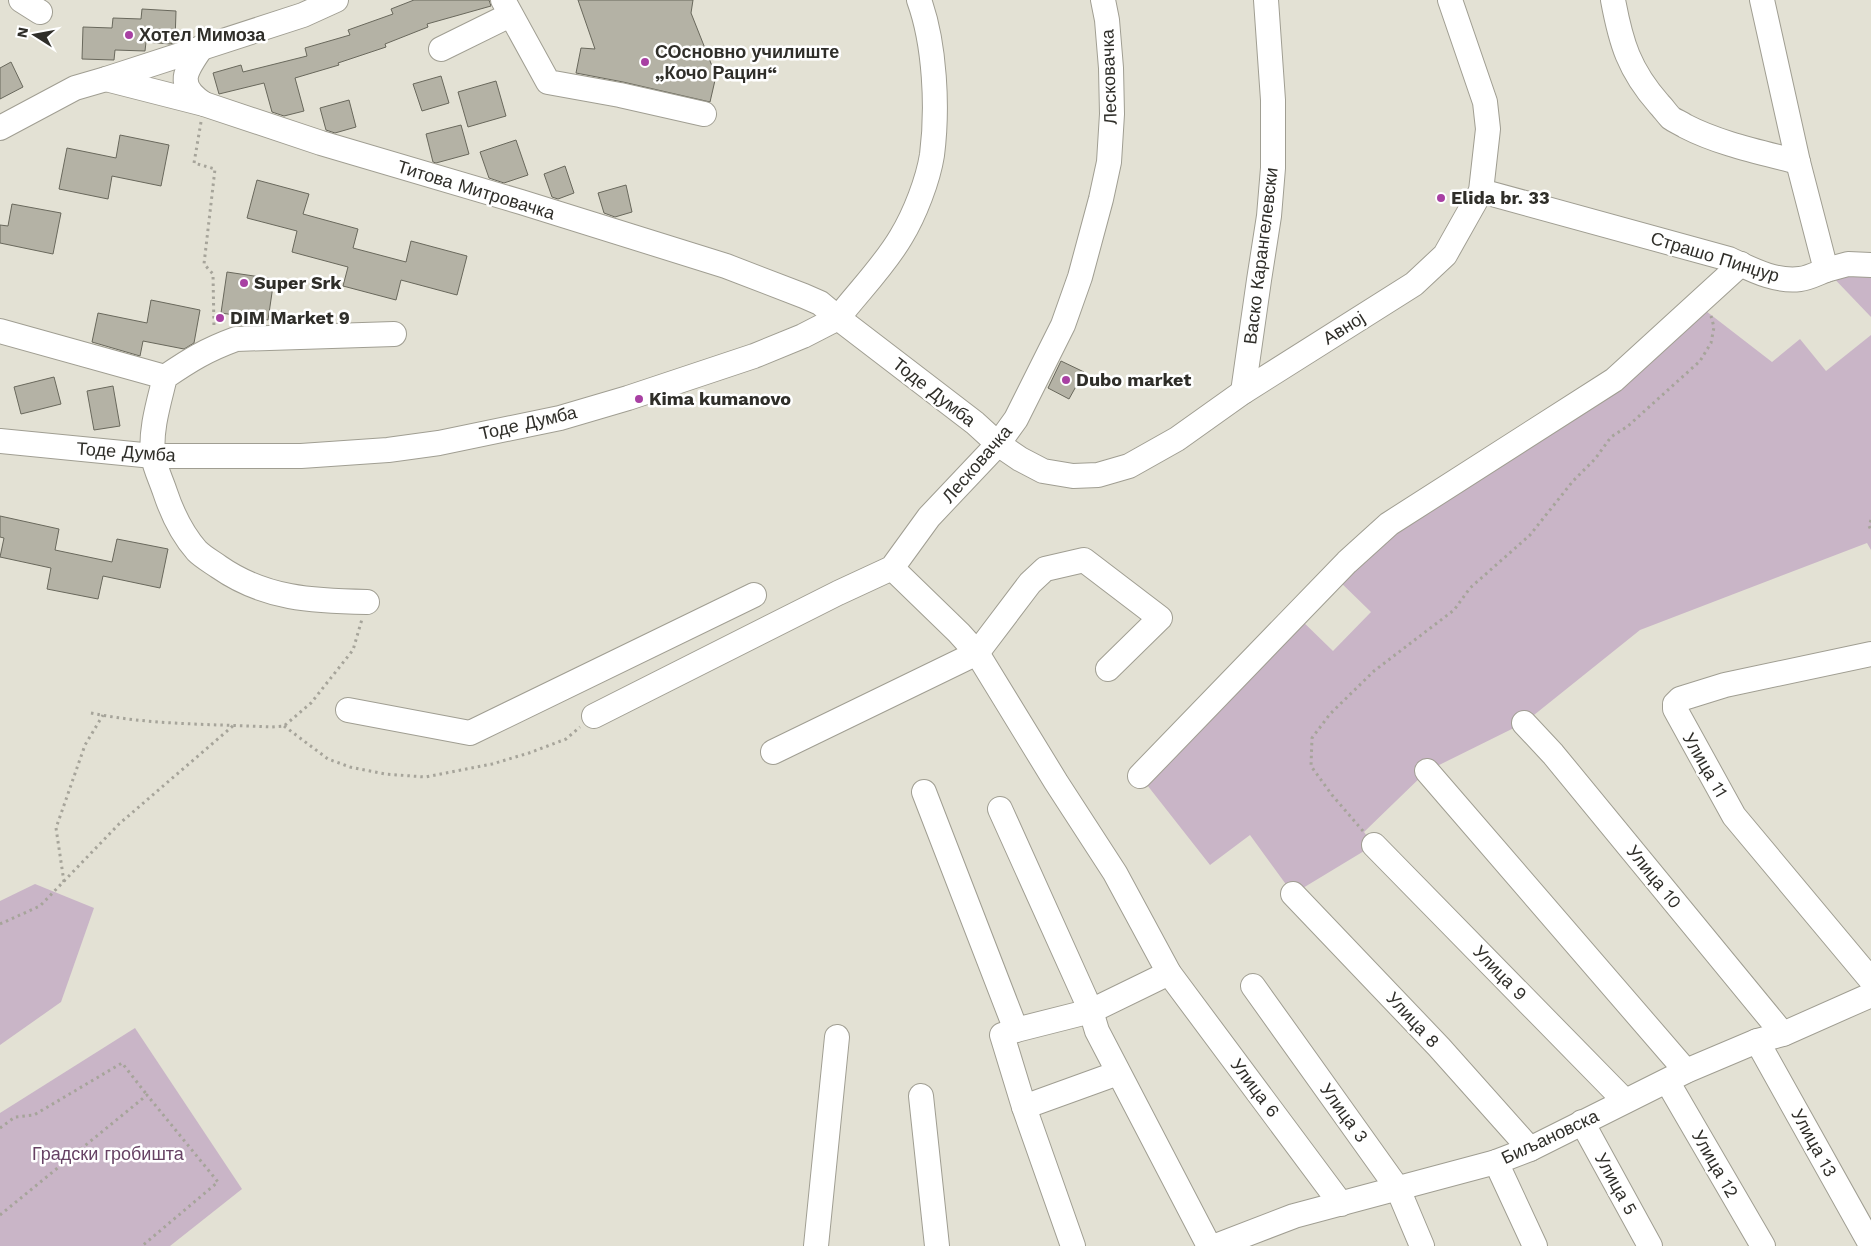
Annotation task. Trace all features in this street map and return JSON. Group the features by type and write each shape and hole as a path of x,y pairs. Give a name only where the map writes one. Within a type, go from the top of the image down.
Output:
{"street":[{"path":"0,128 75,88 303,15 336,0"},
{"path":"838,318 902,236 926,180 932,154 934,105 932,51 919,0"},
{"name":"Лесковачка","path":"594,716 838,593 892,568 929,516 998,444 1016,419 1063,325 1080,277 1102,199 1109,162 1112,114 1111,68 1103,0"},
{"name":"Васко Карангелевски","path":"1243,392 1270,216 1273,168 1273,100 1266,0"},
{"name":"Авној","path":"998,444 1042,471 1073,476 1098,475 1129,466 1177,439 1243,392 1414,284 1445,255 1481,191 1488,129 1485,102 1450,0"},
{"path":"1613,0 1619,35 1627,57 1650,94 1672,119 1697,132 1798,162"},
{"path":"1762,0 1798,162 1826,270"},
{"path":"441,49 506,7 548,82 620,95 704,114"},
{"path":"202,47 187,69 185,83 190,93 204,104"},
{"name":"Титова Митровачка","path":"106,79 204,104 321,143 521,202 726,266 820,303 838,318"},
{"name":"Страшо Пинџур","path":"1481,191 1729,259 1763,274 1783,279 1801,279 1848,264 1871,264"},
{"path":"1140,776 1347,562 1389,524 1614,380 1740,264"},
{"name":"Тоде Думба","path":"0,442 153,456 301,456 378,451 439,443 568,416 628,398 763,353 838,318 975,423 998,444"},
{"path":"0,331 165,377"},
{"path":"367,602 320,601 287,597 228,573 199,553 181,529 153,456 154,422 165,377 214,347 236,339 394,334"},
{"path":"773,752 977,653 1030,583 1045,569 1084,560 1160,618 1108,669"},
{"name":"Улица 6","path":"892,568 959,632 977,653 1066,798 1115,873 1169,973 1341,1204"},
{"path":"348,710 470,733 754,595"},
{"path":"633,654 652,687"},
{"name":"Улица 11","path":"1871,654 1726,685 1680,699 1675,704 1675,710 1734,816 1871,980"},
{"name":"Улица 10","path":"1524,722 1553,754 1783,1034"},
{"name":"Улица 12","path":"1428,770 1676,1076 1763,1246"},
{"path":"924,792 1016,1030"},
{"path":"1000,809 1091,1011 1097,1031 1209,1246"},
{"name":"Улица 9","path":"1374,844 1625,1101"},
{"name":"Улица 8","path":"1293,894 1439,1047 1530,1149"},
{"path":"1073,1246 1024,1107 1002,1035 1091,1011 1169,973"},
{"name":"Улица 3","path":"1253,986 1398,1188 1422,1246"},
{"name":"Биљановска","path":"1216,1246 1294,1216 1496,1162 1530,1149 1676,1076 1757,1041 1783,1034 1871,995"},
{"path":"816,1246 837,1037"},
{"name":"Улица 13","path":"1757,1041 1871,1245"},
{"path":"1024,1107 1118,1073"},
{"path":"921,1096 937,1246"},
{"name":"Улица 5","path":"1582,1122 1650,1246"},
{"path":"1496,1162 1535,1246"}],"path":[{"path":"204,104 194,163 214,169 204,264 213,274 214,347"},
{"path":"1374,844 1332,795 1311,766 1312,738 1330,714 1374,671 1454,610 1470,588 1530,536 1573,481 1595,459 1611,437 1628,426 1700,361 1711,343 1714,327 1704,298"},
{"path":"1871,520 1869,526 1871,530"},
{"path":"91,713 114,718 271,727 284,726 311,703 353,650 367,602"},
{"path":"64,882 56,828 86,745 103,715"},
{"path":"284,726 328,760 350,767 385,774 425,777 492,764 530,753 566,739 594,716"},
{"path":"0,924 40,906 119,824 234,725"},
{"path":"0,1128 15,1117 34,1115 122,1063 218,1182 142,1246"},
{"path":"0,1215 147,1095"}],"green space":[{"path":"1871,265 1871,317 1826,270"},
{"path":"1706,311 1772,362 1800,339 1826,371 1871,335 1871,550 1867,543 1640,630 1524,723 1427,771 1364,832 1374,845 1293,894 1250,835 1210,865 1140,776 1296,615 1333,651 1371,612 1334,576"},
{"path":"35,884 94,908 61,1002 0,1045 0,901"},
{"name":"Градски гробишта","path":"135,1028 242,1189 170,1246 0,1246 0,1113"}],"building":[{"path":"414,0 489,0 491,6 427,24 428,27 385,44 386,47 338,63 339,65 295,78 304,111 284,116 272,112 264,83 219,94 213,73 241,65 243,72 307,56 305,48 350,35 348,30 393,14 391,9"},
{"name":"СОсновно училиште „Кочо Рацин“","path":"578,0 693,0 691,13 716,76 710,102 576,73 581,48 595,49"},
{"name":"Хотел Мимоза","path":"142,9 176,11 175,42 170,44 146,42 145,51 115,50 114,60 82,59 83,27 112,28 113,18 141,19"},
{"path":"11,62 23,87 0,99 0,68"},
{"path":"441,76 449,103 422,111 413,84"},
{"path":"496,81 506,116 468,127 458,92"},
{"path":"349,100 356,127 335,133 326,130 320,108"},
{"path":"461,125 469,154 436,163 433,162 426,134"},
{"path":"120,135 169,145 161,186 112,176 108,199 59,189 67,148 116,158"},
{"path":"516,140 528,175 504,183 489,178 480,152"},
{"path":"565,166 574,193 558,199 552,197 544,174"},
{"path":"257,180 309,194 303,214 358,229 353,248 406,262 411,241 467,256 457,295 401,280 396,300 343,286 348,267 292,252 297,231 247,218"},
{"path":"626,185 632,212 615,217 604,213 598,193"},
{"path":"12,204 61,213 53,254 0,243 0,225 8,226"},
{"path":"227,272 274,279 268,320 221,313"},
{"path":"151,300 200,310 194,343 184,349 143,341 140,356 92,342 98,313 147,323"},
{"name":"Dubo market","path":"1061,361 1084,372 1069,399 1048,388"},
{"path":"54,377 61,404 21,414 14,387"},
{"path":"113,386 120,426 94,430 87,391"},
{"path":"0,516 59,529 55,550 112,562 117,539 168,549 160,588 103,576 98,599 47,589 51,568 0,557 4,538 0,537"}],"place":[{"name":"Хотел Мимоза","path":"129,35"},
{"name":"СОсновно училиште „Кочо Рацин“","path":"645,62"},
{"name":"Elida br. 33","path":"1441,198"},
{"name":"Super Srk","path":"244,283"},
{"name":"DIM Market 9","path":"220,318"},
{"name":"Dubo market","path":"1066,380"},
{"name":"Kima kumanovo","path":"639,399"}]}
